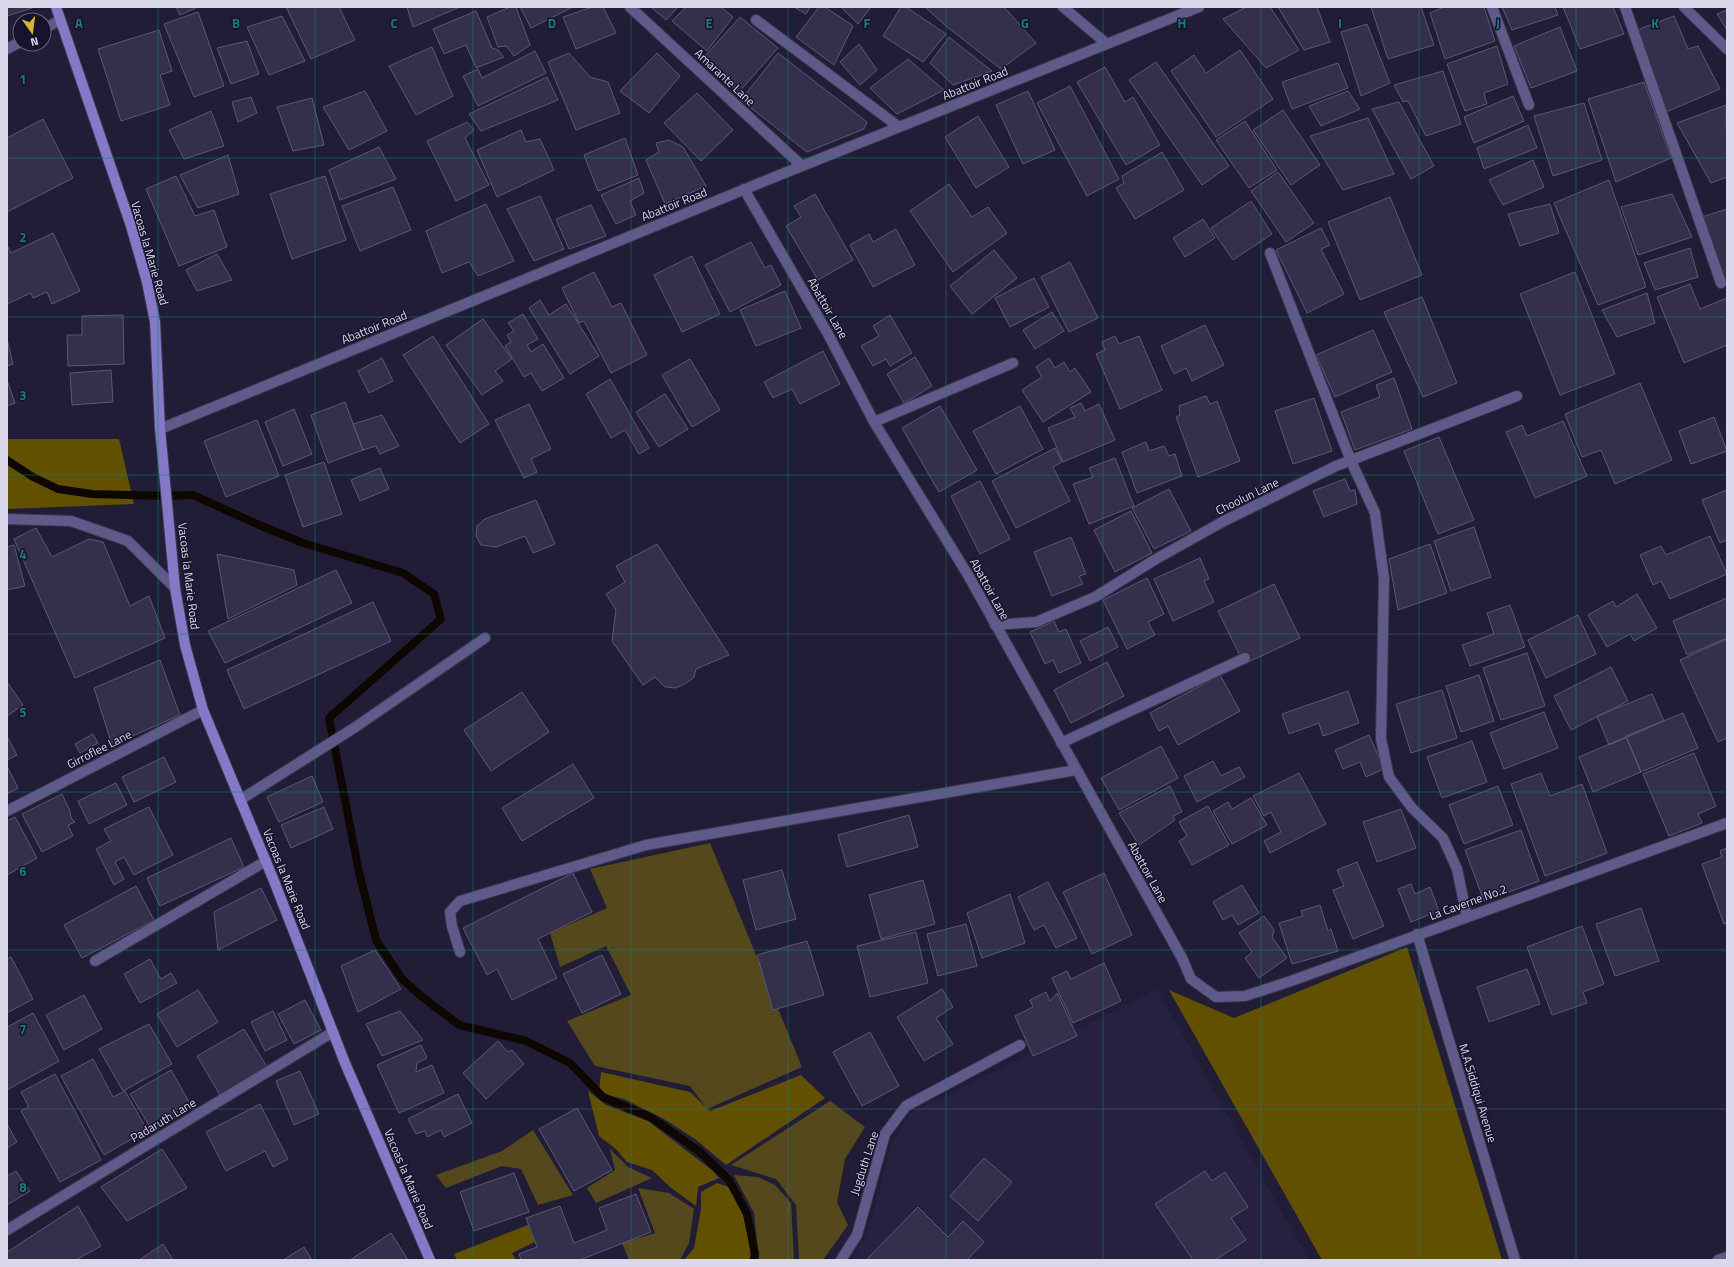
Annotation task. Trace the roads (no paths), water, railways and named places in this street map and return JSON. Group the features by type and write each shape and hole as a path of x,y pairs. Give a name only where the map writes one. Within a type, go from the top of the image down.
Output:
{"main road":[{"name":"Vacoas la Marie Road","path":"56,7 131,226 147,282 155,322 160,429 175,588 185,645 203,710 266,861 333,1032 430,1260"}],"street":[{"name":"Amarante Lane","path":"630,7 802,166"},
{"path":"1063,7 1107,44"},
{"name":"Abattoir Road","path":"160,429 744,189 1107,44 1184,9 1199,7"},
{"path":"1492,7 1529,105"},
{"path":"1625,7 1721,283"},
{"path":"1684,7 1727,49"},
{"path":"52,24 60,20"},
{"path":"756,20 899,127"},
{"name":"Abattoir Lane","path":"744,189 828,334 874,422 968,576 1182,958 1191,978 1216,996"},
{"path":"1270,253 1351,461 1375,513 1384,578 1380,739 1389,777 1412,808 1443,838 1457,869 1467,917"},
{"path":"874,422 1013,363"},
{"name":"Choolun Lane","path":"995,625 1036,622 1095,597 1156,559 1224,522 1336,466 1517,396"},
{"path":"7,519 71,521 128,541 175,588"},
{"path":"240,800 354,728 485,638"},
{"path":"1061,744 1245,658"},
{"name":"Girroflee Lane","path":"7,811 203,710"},
{"path":"460,952 452,926 450,912 460,901 646,845 1076,770"},
{"name":"La Caverne No.2","path":"1216,996 1245,996 1291,981 1417,934 1727,823"},
{"path":"95,961 266,861"},
{"name":"M.A.Siddiqui Avenue","path":"1417,934 1515,1260"},
{"name":"Padaruth Lane","path":"7,1230 333,1032"},
{"name":"Jugduth Lane","path":"841,1260 857,1235 885,1134 906,1106 1020,1045"},
{"path":"1718,1260 1727,1257"}],"waterway":[{"path":"7,460 33,477 58,489 92,494 167,496 193,495 303,543 403,573 434,594 441,619 329,718 359,872 376,940 402,979 421,996 459,1025 526,1041 570,1063 603,1097 652,1118 700,1152 729,1180 747,1214 755,1254 754,1260"}]}
